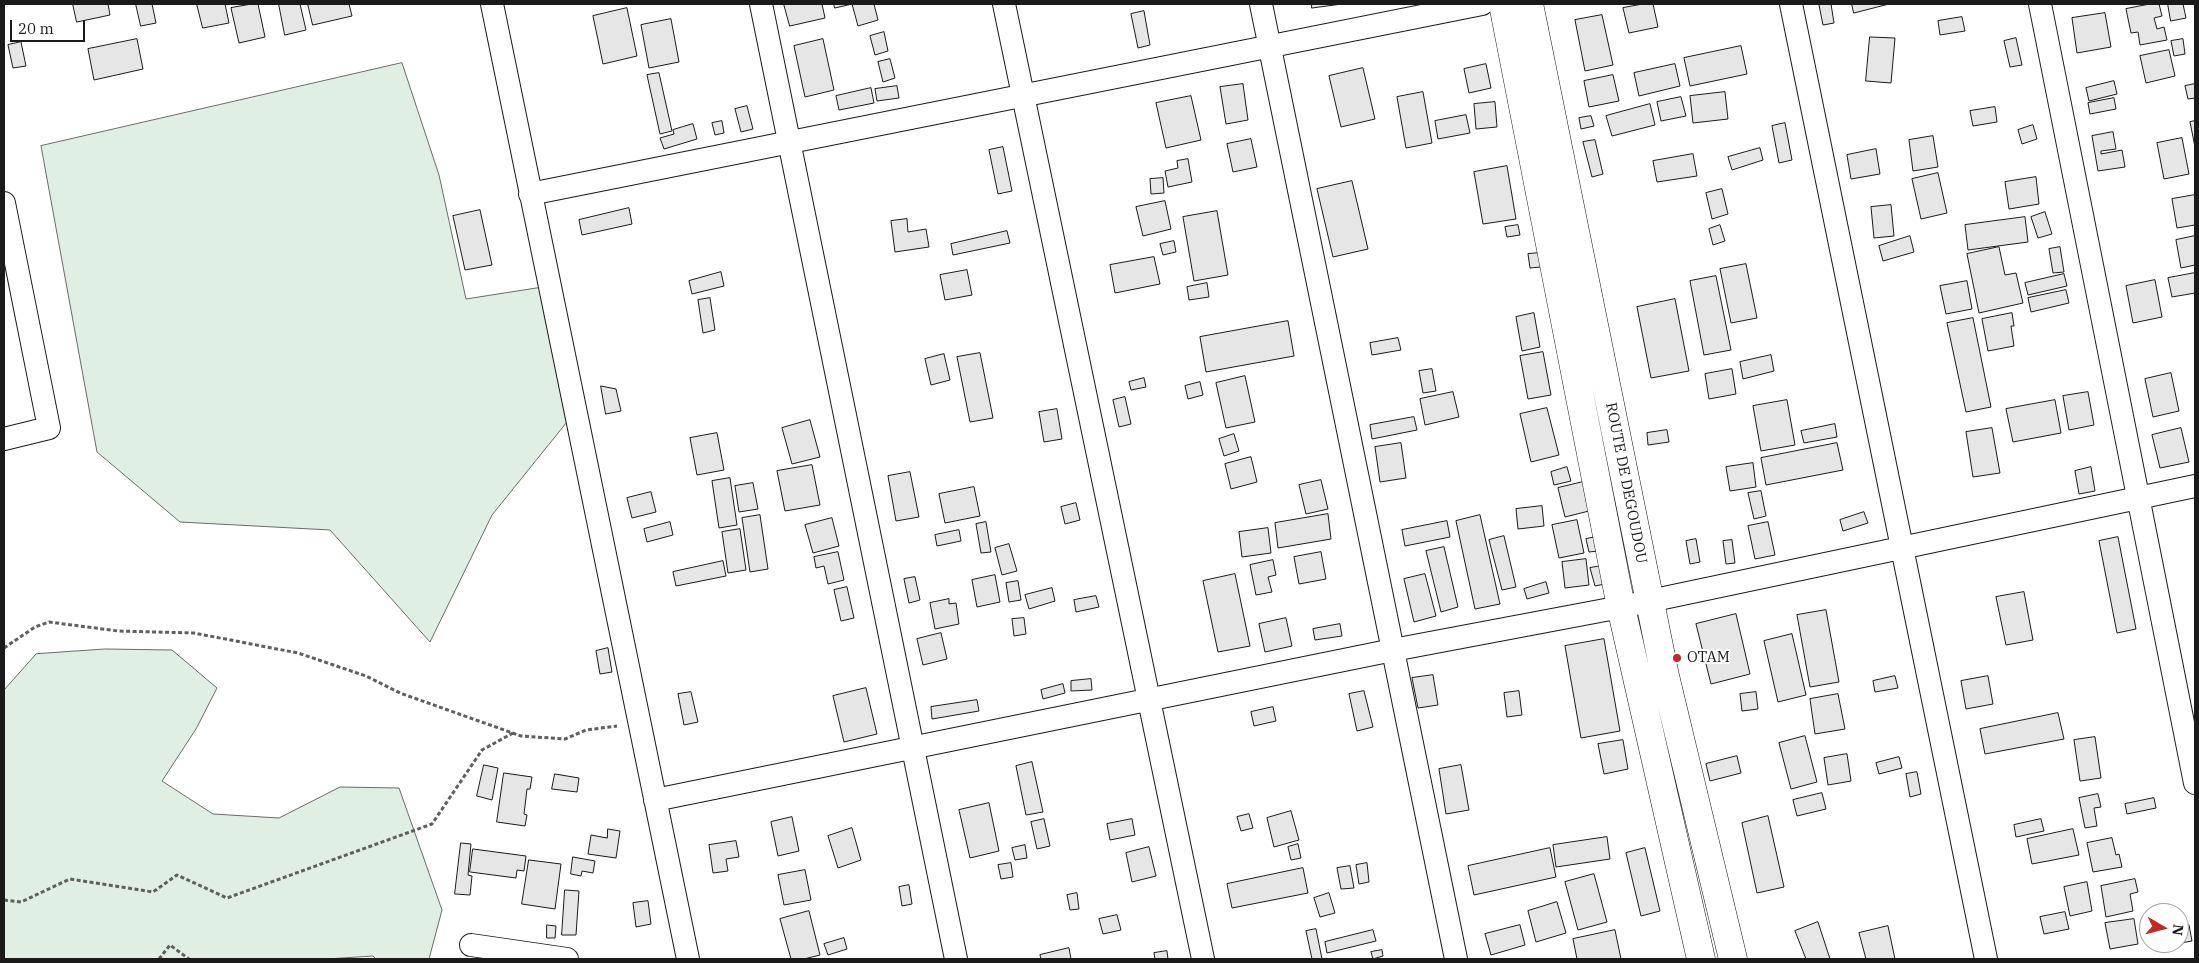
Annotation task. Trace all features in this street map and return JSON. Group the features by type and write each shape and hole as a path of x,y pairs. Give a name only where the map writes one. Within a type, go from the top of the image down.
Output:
{"main road":[{"name":"ROUTE DE DEGOUDOU","path":"1502,4 1621,607 1701,959"},
{"name":"ROUTE DE DEGOUDOU","path":"1529,4 1574,218 1649,601 1732,959"}],"street":[{"path":"492,4 688,959"},
{"path":"761,4 956,959"},
{"path":"1004,4 1203,959"},
{"path":"1261,4 1456,959"},
{"path":"530,194 1482,4"},
{"path":"1791,4 1900,547 1986,959"},
{"path":"2040,4 2195,783"},
{"path":"4,204 49,428 4,439"},
{"path":"655,800 1393,650 1621,607 2195,486"},
{"path":"471,946 566,959"}],"path":[{"path":"4,648 35,627 49,622 118,631 194,633 226,638 268,649 298,653 324,661 366,676 400,693 521,736 565,739 586,730 611,726 640,728"},
{"path":"4,900 21,902 70,879 153,892 177,875 227,898 432,824 482,750 513,732"},
{"path":"159,959 170,945 189,959"}],"green space":[{"path":"402,63 439,175 466,299 549,286 575,412 492,515 430,642 330,530 180,522 97,452 41,146"},
{"path":"105,649 172,650 217,688 196,729 162,781 213,814 279,818 340,787 399,788 442,910 429,959 376,959 373,956 327,959 4,959 4,690 36,654"}],"building":[{"path":"73,4 108,4 110,15 77,22"},
{"path":"136,4 152,4 156,23 141,26"},
{"path":"197,4 225,4 229,23 203,28"},
{"path":"258,4 265,37 239,43 231,8"},
{"path":"279,4 300,4 306,30 285,35"},
{"path":"308,4 349,4 352,16 313,25"},
{"path":"784,4 822,4 825,18 790,26"},
{"path":"834,4 852,4 835,8"},
{"path":"852,4 874,4 878,20 858,26"},
{"path":"1312,4 1342,4 1312,8"},
{"path":"1653,4 1658,27 1629,33 1623,8"},
{"path":"1831,4 1834,23 1823,25 1819,5"},
{"path":"1852,4 1889,4 1854,13"},
{"path":"2159,4 2162,16 2154,18 2157,29 2164,27 2167,40 2140,45 2138,32 2131,33 2126,9"},
{"path":"2168,4 2183,4 2186,18 2171,21"},
{"path":"627,8 637,56 603,64 593,16"},
{"path":"1144,11 1150,45 1138,48 1131,14"},
{"path":"2105,13 2111,47 2077,53 2072,18"},
{"path":"1602,15 1613,65 1585,71 1575,20"},
{"path":"1962,17 1965,31 1940,35 1938,21"},
{"path":"671,19 679,62 649,68 641,25"},
{"path":"884,32 888,51 875,55 870,36"},
{"path":"1870,37 1895,38 1891,83 1866,81"},
{"path":"2016,38 2022,65 2010,67 2004,41"},
{"path":"137,39 143,69 94,80 88,49"},
{"path":"823,39 834,90 805,97 794,46"},
{"path":"2183,39 2185,54 2174,56 2171,41"},
{"path":"21,42 26,66 13,68 8,45"},
{"path":"1741,46 1747,74 1690,86 1684,58"},
{"path":"2169,50 2175,76 2146,83 2140,56"},
{"path":"890,59 895,78 883,82 878,62"},
{"path":"1486,64 1491,88 1469,93 1464,69"},
{"path":"1675,64 1680,86 1639,96 1634,73"},
{"path":"1363,68 1375,119 1341,127 1329,76"},
{"path":"659,73 672,131 660,134 647,75"},
{"path":"1613,75 1619,101 1589,107 1584,81"},
{"path":"2114,81 2117,94 2089,101 2086,88"},
{"path":"1243,84 1248,120 1226,124 1220,87"},
{"path":"2195,84 2195,98 2188,99 2185,86"},
{"path":"897,86 899,98 877,101 875,89"},
{"path":"871,88 874,103 839,110 836,96"},
{"path":"1423,92 1432,143 1406,148 1397,97"},
{"path":"1725,92 1728,119 1693,123 1690,96"},
{"path":"1191,96 1201,140 1166,148 1156,103"},
{"path":"1681,97 1686,116 1661,121 1657,102"},
{"path":"2114,98 2116,109 2090,114 2088,103"},
{"path":"1495,102 1497,127 1476,129 1474,104"},
{"path":"1650,104 1655,125 1612,136 1606,116"},
{"path":"747,106 753,129 741,132 735,109"},
{"path":"1995,107 1997,122 1973,126 1970,111"},
{"path":"1466,115 1470,133 1438,139 1435,121"},
{"path":"1591,116 1594,126 1581,129 1579,118"},
{"path":"722,121 724,133 715,135 712,123"},
{"path":"2195,121 2195,147 2190,122"},
{"path":"1785,123 1792,160 1779,163 1772,126"},
{"path":"693,124 697,139 664,149 660,138 674,134 673,130"},
{"path":"2033,125 2037,139 2022,144 2018,130"},
{"path":"2113,132 2116,149 2101,151 2101,154 2122,150 2125,167 2098,171 2092,136"},
{"path":"1933,136 1938,167 1913,171 1909,140"},
{"path":"2182,138 2189,174 2164,179 2157,143"},
{"path":"1251,139 1257,167 1233,172 1227,144"},
{"path":"1595,140 1603,174 1592,177 1583,142"},
{"path":"1003,147 1012,191 998,194 989,150"},
{"path":"1760,148 1763,160 1732,170 1728,157"},
{"path":"1876,149 1880,174 1851,179 1847,155"},
{"path":"1693,154 1697,176 1657,182 1653,161"},
{"path":"1188,159 1192,182 1168,187 1165,171 1178,168 1177,161"},
{"path":"1507,166 1516,219 1483,224 1474,172"},
{"path":"1938,173 1947,213 1921,219 1912,179"},
{"path":"2036,177 2039,204 2009,209 2005,182"},
{"path":"1163,178 1164,193 1151,194 1150,179"},
{"path":"1352,181 1368,249 1333,257 1317,189"},
{"path":"1722,189 1728,214 1712,219 1706,193"},
{"path":"2195,195 2195,225 2177,228 2172,199"},
{"path":"1165,201 1171,229 1143,236 1136,207"},
{"path":"1891,205 1894,236 1874,238 1871,207"},
{"path":"629,208 632,224 582,235 579,220"},
{"path":"480,210 492,265 465,270 453,216"},
{"path":"1217,211 1228,275 1194,281 1183,217"},
{"path":"2045,212 2052,234 2038,238 2031,217"},
{"path":"2025,217 2028,242 1968,250 1965,225"},
{"path":"907,219 908,232 926,229 929,247 895,252 891,221"},
{"path":"1518,225 1520,235 1507,237 1505,227"},
{"path":"1720,225 1725,241 1713,245 1709,229"},
{"path":"1007,231 1010,243 953,255 951,244"},
{"path":"1910,236 1914,252 1883,261 1879,246"},
{"path":"2195,236 2195,265 2181,268 2176,240"},
{"path":"1174,241 1176,252 1163,255 1160,244"},
{"path":"1999,247 2005,275 2016,273 2023,303 1979,313 1967,254"},
{"path":"2060,247 2064,272 2053,273 2049,249"},
{"path":"1539,253 1541,267 1530,268 1528,254"},
{"path":"1154,257 1160,284 1115,293 1110,265"},
{"path":"1746,264 1757,318 1731,323 1720,269"},
{"path":"967,270 972,295 945,300 940,275"},
{"path":"721,272 724,286 692,294 689,281"},
{"path":"2195,273 2195,293 2172,297 2168,278"},
{"path":"2064,274 2067,286 2028,295 2025,283"},
{"path":"1716,276 1731,350 1704,355 1690,281"},
{"path":"2155,280 2162,317 2133,323 2126,286"},
{"path":"1967,281 1972,309 1946,314 1940,286"},
{"path":"1207,283 1209,297 1189,300 1187,287"},
{"path":"2066,290 2069,303 2031,312 2028,298"},
{"path":"710,298 715,330 703,333 698,300"},
{"path":"1675,299 1689,371 1651,378 1637,307"},
{"path":"1534,313 1540,347 1522,351 1516,317"},
{"path":"2012,313 2014,326 2011,326 2014,346 1988,351 1982,319"},
{"path":"1973,318 1991,407 1966,412 1947,323"},
{"path":"1288,321 1294,356 1206,372 1200,337"},
{"path":"1398,338 1401,350 1372,355 1370,343"},
{"path":"1543,352 1551,395 1528,399 1520,356"},
{"path":"980,353 993,418 970,422 957,357"},
{"path":"944,354 950,380 931,385 925,359"},
{"path":"1771,355 1774,371 1743,379 1740,362"},
{"path":"1432,369 1436,391 1423,393 1419,371"},
{"path":"1732,369 1736,394 1709,399 1705,374"},
{"path":"2171,373 2179,411 2153,417 2145,379"},
{"path":"1245,376 1255,422 1226,428 1216,383"},
{"path":"1144,378 1146,387 1131,390 1129,382"},
{"path":"1200,382 1203,395 1188,399 1185,386"},
{"path":"601,386 616,389 621,411 606,414"},
{"path":"1453,392 1459,417 1425,425 1420,399"},
{"path":"2088,392 2094,425 2069,430 2063,396"},
{"path":"1125,397 1131,424 1119,427 1113,400"},
{"path":"1787,400 1795,445 1761,451 1753,406"},
{"path":"2055,400 2061,433 2013,442 2006,409"},
{"path":"1547,408 1559,455 1531,462 1520,414"},
{"path":"1057,409 1062,439 1044,442 1039,412"},
{"path":"1414,417 1417,430 1372,439 1370,425"},
{"path":"810,420 820,457 792,464 782,428"},
{"path":"1835,424 1837,437 1804,443 1801,431"},
{"path":"1992,428 2000,473 1973,477 1966,432"},
{"path":"2181,428 2189,462 2160,468 2152,435"},
{"path":"1667,430 1669,442 1648,445 1647,433"},
{"path":"717,433 724,470 697,475 690,438"},
{"path":"1234,434 1239,451 1224,456 1219,439"},
{"path":"1401,443 1406,478 1380,482 1375,447"},
{"path":"1837,443 1843,470 1766,485 1761,458"},
{"path":"1251,457 1257,482 1231,489 1225,464"},
{"path":"1753,463 1756,487 1730,491 1726,467"},
{"path":"812,465 820,505 785,511 777,471"},
{"path":"1567,467 1571,481 1554,485 1551,472"},
{"path":"2091,467 2095,491 2079,494 2075,471"},
{"path":"910,472 919,517 896,521 888,476"},
{"path":"730,478 737,525 719,528 712,481"},
{"path":"1321,480 1328,509 1306,514 1299,485"},
{"path":"1583,482 1589,511 1565,517 1558,488"},
{"path":"753,483 758,509 739,512 735,486"},
{"path":"974,487 980,516 945,523 939,494"},
{"path":"1761,491 1766,516 1754,519 1748,493"},
{"path":"651,492 656,512 632,518 627,498"},
{"path":"1076,503 1080,520 1065,524 1061,507"},
{"path":"1542,506 1544,526 1518,529 1516,509"},
{"path":"1864,512 1868,523 1843,531 1840,520"},
{"path":"1328,514 1331,539 1278,548 1275,523"},
{"path":"760,515 768,569 750,572 742,518"},
{"path":"1480,515 1500,604 1475,609 1456,521"},
{"path":"832,518 839,546 813,553 805,525"},
{"path":"1577,520 1584,553 1559,558 1552,525"},
{"path":"1447,521 1450,537 1405,546 1402,530"},
{"path":"670,522 673,535 647,542 644,529"},
{"path":"986,522 991,552 981,553 976,524"},
{"path":"1768,522 1775,555 1755,559 1748,526"},
{"path":"1268,528 1271,553 1242,557 1239,532"},
{"path":"740,529 746,570 728,573 722,532"},
{"path":"959,530 961,541 937,546 935,535"},
{"path":"1504,536 1516,587 1502,590 1489,540"},
{"path":"1596,537 1598,551 1589,552 1586,539"},
{"path":"2118,537 2136,629 2117,633 2099,541"},
{"path":"1696,539 1700,562 1690,564 1686,541"},
{"path":"1732,540 1735,563 1726,564 1723,541"},
{"path":"1009,544 1017,571 1002,575 995,548"},
{"path":"1444,547 1458,607 1441,612 1426,551"},
{"path":"838,552 844,580 828,584 824,566 816,568 814,557"},
{"path":"1321,552 1326,579 1299,584 1294,557"},
{"path":"1586,559 1589,585 1565,588 1562,562"},
{"path":"1273,560 1276,575 1268,577 1272,592 1256,595 1250,565"},
{"path":"723,561 726,576 676,586 673,572"},
{"path":"1601,566 1605,584 1595,586 1590,568"},
{"path":"1235,574 1250,646 1218,652 1203,581"},
{"path":"1425,574 1436,616 1414,622 1404,579"},
{"path":"995,575 1000,602 977,607 972,580"},
{"path":"915,577 920,600 909,603 904,579"},
{"path":"1018,581 1021,600 1009,602 1006,583"},
{"path":"1546,582 1549,593 1527,599 1524,589"},
{"path":"847,587 854,618 841,621 834,590"},
{"path":"1052,588 1055,601 1029,609 1025,595"},
{"path":"2024,592 2033,640 2006,645 1996,597"},
{"path":"1096,596 1099,607 1076,612 1074,600"},
{"path":"949,599 949,604 956,603 959,624 935,629 930,603"},
{"path":"1826,610 1839,682 1810,687 1797,615"},
{"path":"1736,614 1750,674 1711,684 1696,624"},
{"path":"1024,618 1026,634 1014,636 1012,619"},
{"path":"1286,618 1292,646 1265,652 1259,624"},
{"path":"1340,624 1342,636 1315,640 1313,629"},
{"path":"941,633 947,659 923,665 917,639"},
{"path":"1792,634 1806,695 1778,702 1764,641"},
{"path":"1604,639 1620,731 1581,738 1565,646"},
{"path":"608,648 612,672 600,674 596,651"},
{"path":"1433,675 1438,705 1418,708 1412,678"},
{"path":"1895,676 1898,688 1875,692 1873,681"},
{"path":"1988,676 1993,704 1966,709 1961,681"},
{"path":"1091,679 1092,690 1071,691 1071,681"},
{"path":"1063,684 1065,693 1043,699 1041,690"},
{"path":"866,688 877,734 844,742 833,696"},
{"path":"1364,691 1373,727 1357,731 1349,694"},
{"path":"1519,691 1522,715 1507,717 1504,693"},
{"path":"691,692 698,722 684,725 678,694"},
{"path":"1756,692 1758,709 1742,711 1740,694"},
{"path":"1838,694 1845,729 1815,734 1810,699"},
{"path":"977,700 979,711 932,719 931,707"},
{"path":"1273,707 1276,721 1254,726 1251,712"},
{"path":"2058,713 2064,739 1985,754 1980,729"},
{"path":"1805,736 1817,782 1791,789 1779,743"},
{"path":"2095,737 2101,778 2080,781 2074,740"},
{"path":"1623,740 1628,769 1604,774 1598,744"},
{"path":"1847,754 1851,781 1828,785 1824,758"},
{"path":"1737,756 1741,773 1710,781 1706,764"},
{"path":"1899,757 1902,768 1879,774 1876,763"},
{"path":"1032,762 1043,812 1026,815 1016,766"},
{"path":"484,765 498,768 492,800 477,796"},
{"path":"1461,765 1469,810 1446,814 1439,769"},
{"path":"1917,772 1921,794 1910,797 1906,774"},
{"path":"504,773 532,777 530,789 527,789 524,814 527,815 525,826 497,822"},
{"path":"555,774 579,778 577,792 552,789"},
{"path":"1822,793 1826,809 1797,816 1793,800"},
{"path":"2098,794 2101,807 2094,808 2097,826 2085,828 2079,798"},
{"path":"2154,798 2156,808 2127,814 2125,804"},
{"path":"989,803 999,851 970,858 959,810"},
{"path":"1291,811 1299,840 1274,847 1267,818"},
{"path":"1249,814 1253,828 1241,831 1237,817"},
{"path":"1768,816 1784,887 1757,893 1742,823"},
{"path":"792,817 799,851 778,856 771,822"},
{"path":"1044,819 1050,846 1037,849 1031,822"},
{"path":"1132,819 1135,835 1110,840 1107,824"},
{"path":"2041,819 2044,831 2016,837 2014,825"},
{"path":"852,828 861,860 838,868 828,836"},
{"path":"608,829 620,831 616,858 588,854 591,835 607,838"},
{"path":"2073,829 2079,855 2032,864 2027,839"},
{"path":"1607,837 1610,859 1556,867 1553,845"},
{"path":"2112,838 2116,855 2119,854 2122,867 2093,872 2087,843"},
{"path":"736,841 739,857 726,859 728,871 713,873 709,845"},
{"path":"461,843 471,844 468,875 472,876 470,895 455,894"},
{"path":"1298,844 1301,858 1291,860 1288,847"},
{"path":"1025,845 1027,858 1015,860 1012,848"},
{"path":"1149,847 1156,876 1132,882 1126,853"},
{"path":"1550,848 1556,877 1474,895 1468,866"},
{"path":"1645,848 1660,911 1641,916 1626,853"},
{"path":"473,849 526,856 524,871 517,870 516,878 470,872"},
{"path":"573,857 595,861 593,873 582,871 581,876 571,874"},
{"path":"529,860 561,864 555,909 522,904"},
{"path":"1011,863 1013,877 1001,879 998,865"},
{"path":"1367,863 1369,882 1359,884 1356,865"},
{"path":"1350,866 1354,888 1341,889 1337,868"},
{"path":"1303,868 1308,893 1232,908 1227,884"},
{"path":"805,870 811,900 784,905 778,875"},
{"path":"1594,874 1607,922 1578,930 1565,882"},
{"path":"2135,879 2138,892 2130,894 2133,911 2106,917 2101,886"},
{"path":"2087,882 2092,911 2070,916 2064,887"},
{"path":"909,885 912,904 902,906 899,887"},
{"path":"565,890 579,891 576,935 562,935"},
{"path":"1077,893 1079,909 1070,910 1067,895"},
{"path":"1329,893 1335,913 1320,917 1314,898"},
{"path":"648,901 651,924 636,927 633,903"},
{"path":"1557,902 1566,933 1536,942 1528,911"},
{"path":"809,911 820,955 804,959 791,959 780,919"},
{"path":"2065,912 2069,929 2044,934 2040,917"},
{"path":"1117,915 1121,930 1103,934 1099,919"},
{"path":"2134,919 2138,944 2110,949 2105,923"},
{"path":"1818,922 1830,959 1806,959 1795,931"},
{"path":"547,925 556,926 555,938 547,938"},
{"path":"1520,925 1525,945 1491,955 1485,934"},
{"path":"2189,925 2192,941 2189,942"},
{"path":"1888,926 1895,959 1866,959 1859,933"},
{"path":"1316,929 1322,959 1312,959 1306,931"},
{"path":"1373,930 1376,941 1327,953 1325,942"},
{"path":"1615,930 1621,959 1577,959 1573,939"},
{"path":"844,938 847,949 828,955 824,944"},
{"path":"1069,948 1071,959 1041,959 1040,955"},
{"path":"1382,950 1383,956 1373,959 1371,952"},
{"path":"1167,951 1168,959 1155,959 1154,953"}],"place":[{"name":"OTAM","path":"1677,658"}]}
